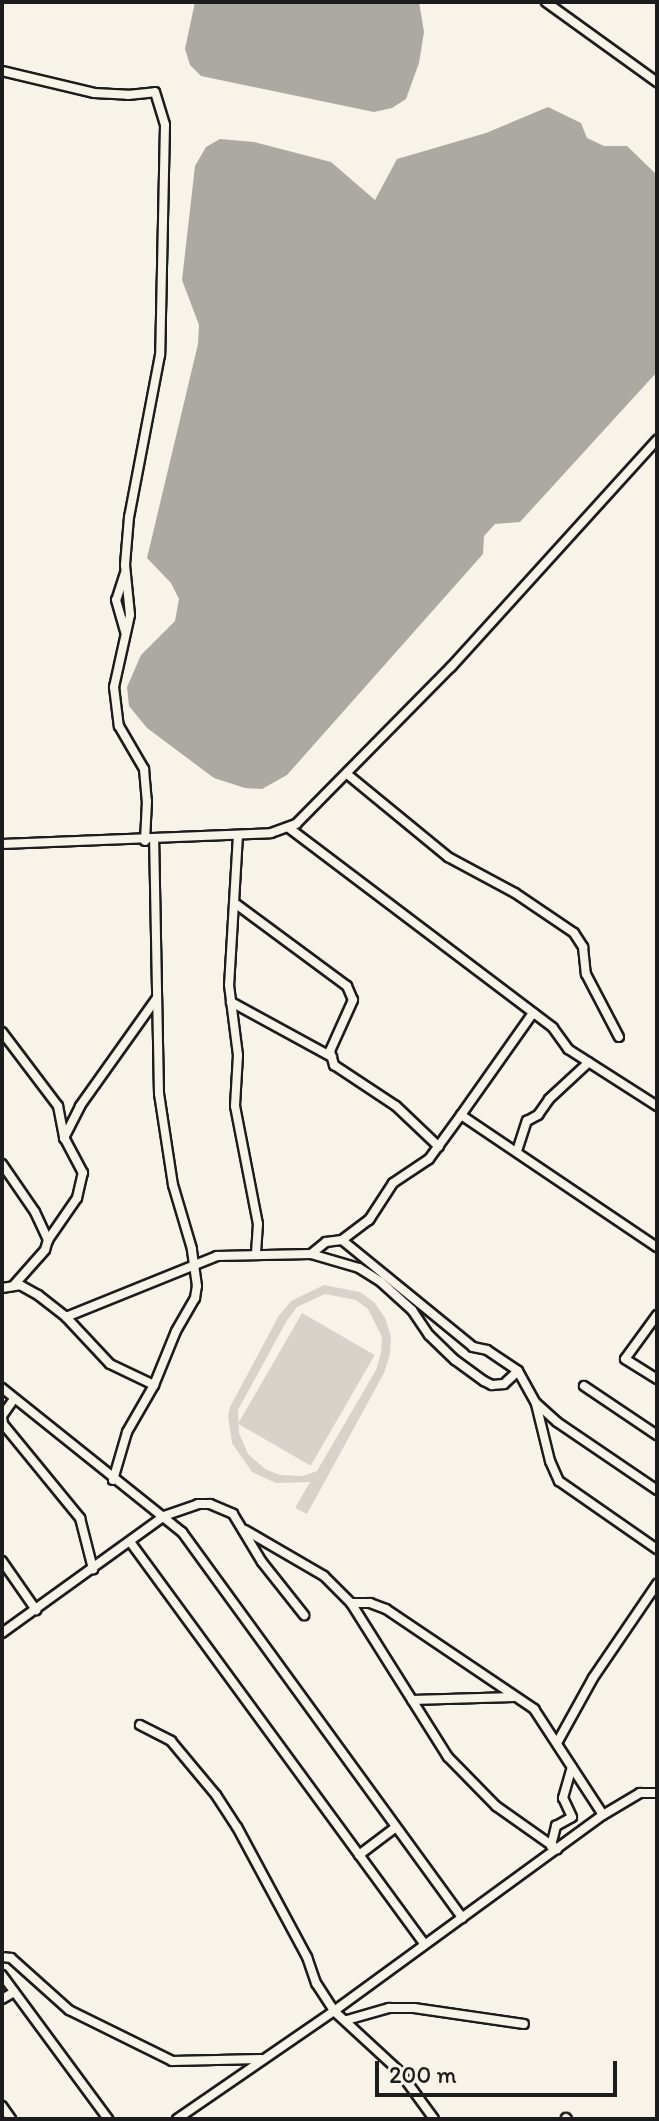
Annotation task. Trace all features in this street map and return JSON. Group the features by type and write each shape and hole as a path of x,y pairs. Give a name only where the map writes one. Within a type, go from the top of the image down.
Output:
{"street":[{"path":"546,2 657,82"},
{"path":"2,71 94,93 128,95 155,92 164,117 166,131 159,255 160,355 129,517 125,572 116,606 126,633"},
{"path":"2,844 150,841 289,828 347,774 451,667 657,440"},
{"path":"113,1480 127,1432 154,1385 176,1331 195,1298 194,1264 164,1135 158,1081 150,841 144,769 125,739 114,708 116,669 131,607 125,572"},
{"path":"347,774 448,857 515,893 574,933 583,947 586,974 619,1037"},
{"path":"289,828 553,1028 568,1049 657,1106"},
{"path":"238,835 229,985 238,1055 235,1106 258,1224 256,1254"},
{"path":"236,904 347,986 353,1000 330,1051 334,1065 396,1106 439,1147"},
{"path":"64,1138 80,1106 156,999"},
{"path":"231,1002 332,1057"},
{"path":"311,1254 326,1242 342,1240 369,1220 393,1183 429,1159 533,1013"},
{"path":"2,1032 58,1106 64,1138 83,1173 77,1198 48,1240 45,1250 13,1286"},
{"path":"517,1151 527,1121 538,1115 549,1099 589,1062"},
{"path":"461,1115 657,1247"},
{"path":"2,1164 35,1212 48,1240"},
{"path":"342,1240 473,1347 487,1350 518,1371 536,1403 546,1448 559,1481 657,1549"},
{"path":"66,1317 126,1296 217,1256 311,1254 349,1264 381,1282 412,1310 429,1335 455,1360 484,1381 492,1385 504,1384 518,1371"},
{"path":"2,1288 13,1286 29,1290 66,1317 110,1364 154,1385"},
{"path":"656,1319 625,1359 657,1379"},
{"path":"584,1386 657,1435"},
{"path":"2,1388 113,1480 182,1532 462,1918"},
{"path":"14,1399 2,1416 3,1424 80,1518 93,1569"},
{"path":"536,1403 557,1422 657,1490"},
{"path":"2,1633 131,1543 164,1516 210,1504 233,1514 262,1562 304,1615"},
{"path":"245,1530 324,1576 351,1603 448,1757 476,1787 554,1848"},
{"path":"131,1543 425,1944"},
{"path":"2,1561 36,1610"},
{"path":"557,1743 593,1678 657,1584"},
{"path":"351,1603 370,1603 386,1609 534,1709 603,1815"},
{"path":"412,1700 515,1697"},
{"path":"140,1725 171,1741 216,1795 237,1827 307,1957 316,1983 334,2011 399,2071 434,2119"},
{"path":"554,1848 556,1826 572,1817 563,1798 572,1767"},
{"path":"177,2119 334,2011 554,1848 640,1793 657,1793"},
{"path":"359,1855 396,1827"},
{"path":"2,1957 11,1958 69,2010 172,2061 262,2059"},
{"path":"2,1975 108,2119"},
{"path":"2,1999 14,1992"},
{"path":"347,2020 389,2008 414,2008 524,2024"},
{"path":"2,2106 11,2119"}],"shaded area":[{"path":"195,2 419,2 424,32 419,63 406,99 392,108 374,112 201,76 190,65 185,49"},
{"path":"548,107 581,123 587,138 604,146 627,146 657,175 657,372 520,522 495,524 484,536 483,554 287,775 262,789 245,788 214,778 147,728 129,706 127,687 141,655 175,621 179,599 171,583 147,558 198,344 199,325 182,280 195,166 206,147 220,139 254,142 331,162 375,200 397,159 486,133"},
{"path":"324,1285 360,1292 375,1303 385,1318 391,1336 384,1373 307,1514 295,1508 310,1482 276,1483 252,1472 232,1443 228,1416 278,1317 291,1301","holes":["325,1294 356,1300 368,1309 382,1337 376,1370 317,1471 303,1476 280,1475 265,1469 248,1454 239,1433 238,1410 297,1307"]},
{"path":"302,1313 375,1355 311,1466 238,1424"}]}
